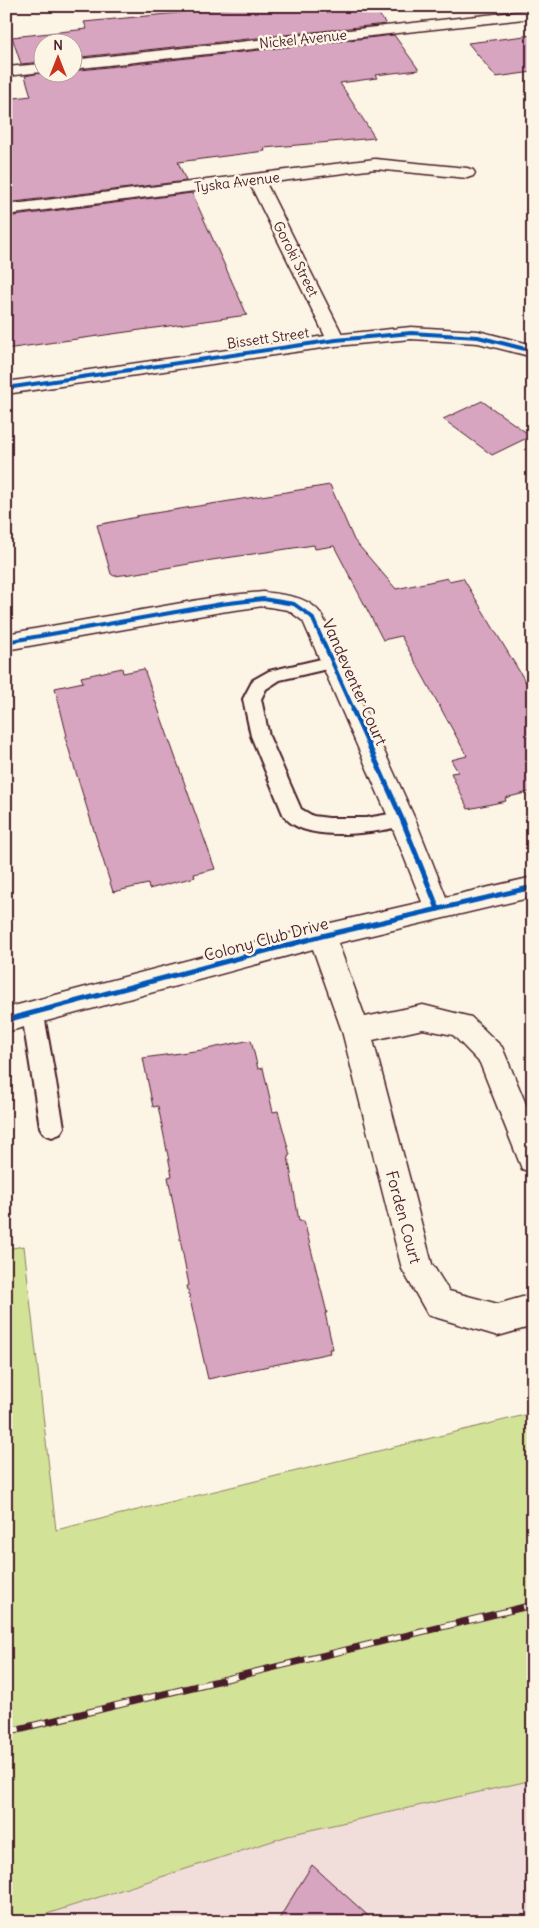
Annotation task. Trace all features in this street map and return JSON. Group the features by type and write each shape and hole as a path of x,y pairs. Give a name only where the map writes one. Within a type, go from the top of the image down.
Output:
{"street":[{"name":"Nickel Avenue","path":"82,64 533,14"},
{"path":"6,72 32,69"},
{"name":"Tyska Avenue","path":"6,210 375,164 467,174"},
{"name":"Goroki Street","path":"256,179 336,340"},
{"name":"Bissett Street","path":"6,388 336,340 411,333 478,337 533,351"},
{"name":"Vandeventer Court","path":"6,642 221,604 263,599 294,604 312,617 334,662 402,819 438,909"},
{"name":"Colony Club Drive","path":"6,1020 32,1015 322,936 533,887"},
{"name":"Forden Court","path":"322,936 356,1031 418,1269 440,1304 498,1320 533,1310"},
{"path":"356,1031 423,1017 461,1026 492,1056 533,1159"}],"lane":[{"path":"334,662 275,675 258,685 252,698 260,736 293,814 309,823 329,826 366,826 402,819"},
{"path":"32,1015 52,1127"}],"shaded area":[{"path":"533,1780 533,1922 22,1922 297,1833"}],"green space":[{"path":"24,1246 56,1530 533,1413 533,1780 297,1833 22,1922 16,1922 6,1900 6,1249"}],"building":[{"path":"251,6 373,6 386,24 82,57 82,32 59,32 87,29 84,22"},
{"path":"32,35 32,63 21,64 12,37"},
{"path":"394,35 419,70 375,75 377,78 340,83 375,138 264,148 265,151 178,162 186,181 6,203 6,99 31,96 25,76 32,75 32,82 82,82 82,70"},
{"path":"533,35 533,72 496,77 468,43"},
{"path":"192,193 247,315 6,349 6,217"},
{"path":"482,401 531,436 492,455 443,419"},
{"path":"330,485 354,540 396,589 448,578 449,581 463,578 533,694 533,791 505,798 506,801 468,809 451,773 458,772 451,760 467,756 401,636 383,640 334,546 315,549 314,545 114,576 111,574 97,525 136,516"},
{"path":"122,668 123,673 144,669 215,869 194,874 195,877 149,889 148,884 113,892 65,737 67,736 55,688 83,682 81,677"},
{"path":"251,1040 258,1069 263,1068 273,1112 278,1111 290,1155 288,1156 299,1221 304,1221 327,1313 325,1313 333,1349 329,1349 330,1353 208,1379 187,1286 189,1285 168,1177 172,1176 158,1106 153,1107 143,1058 202,1050"},
{"path":"312,1865 375,1922 277,1922"}],"railway":[{"path":"6,1732 533,1605"}],"cycle path":[{"path":"6,388 336,340 411,333 478,337 533,351"},
{"path":"6,642 221,604 263,599 294,604 312,617 402,819 438,909"},
{"path":"6,1020 322,936 533,887"}]}
